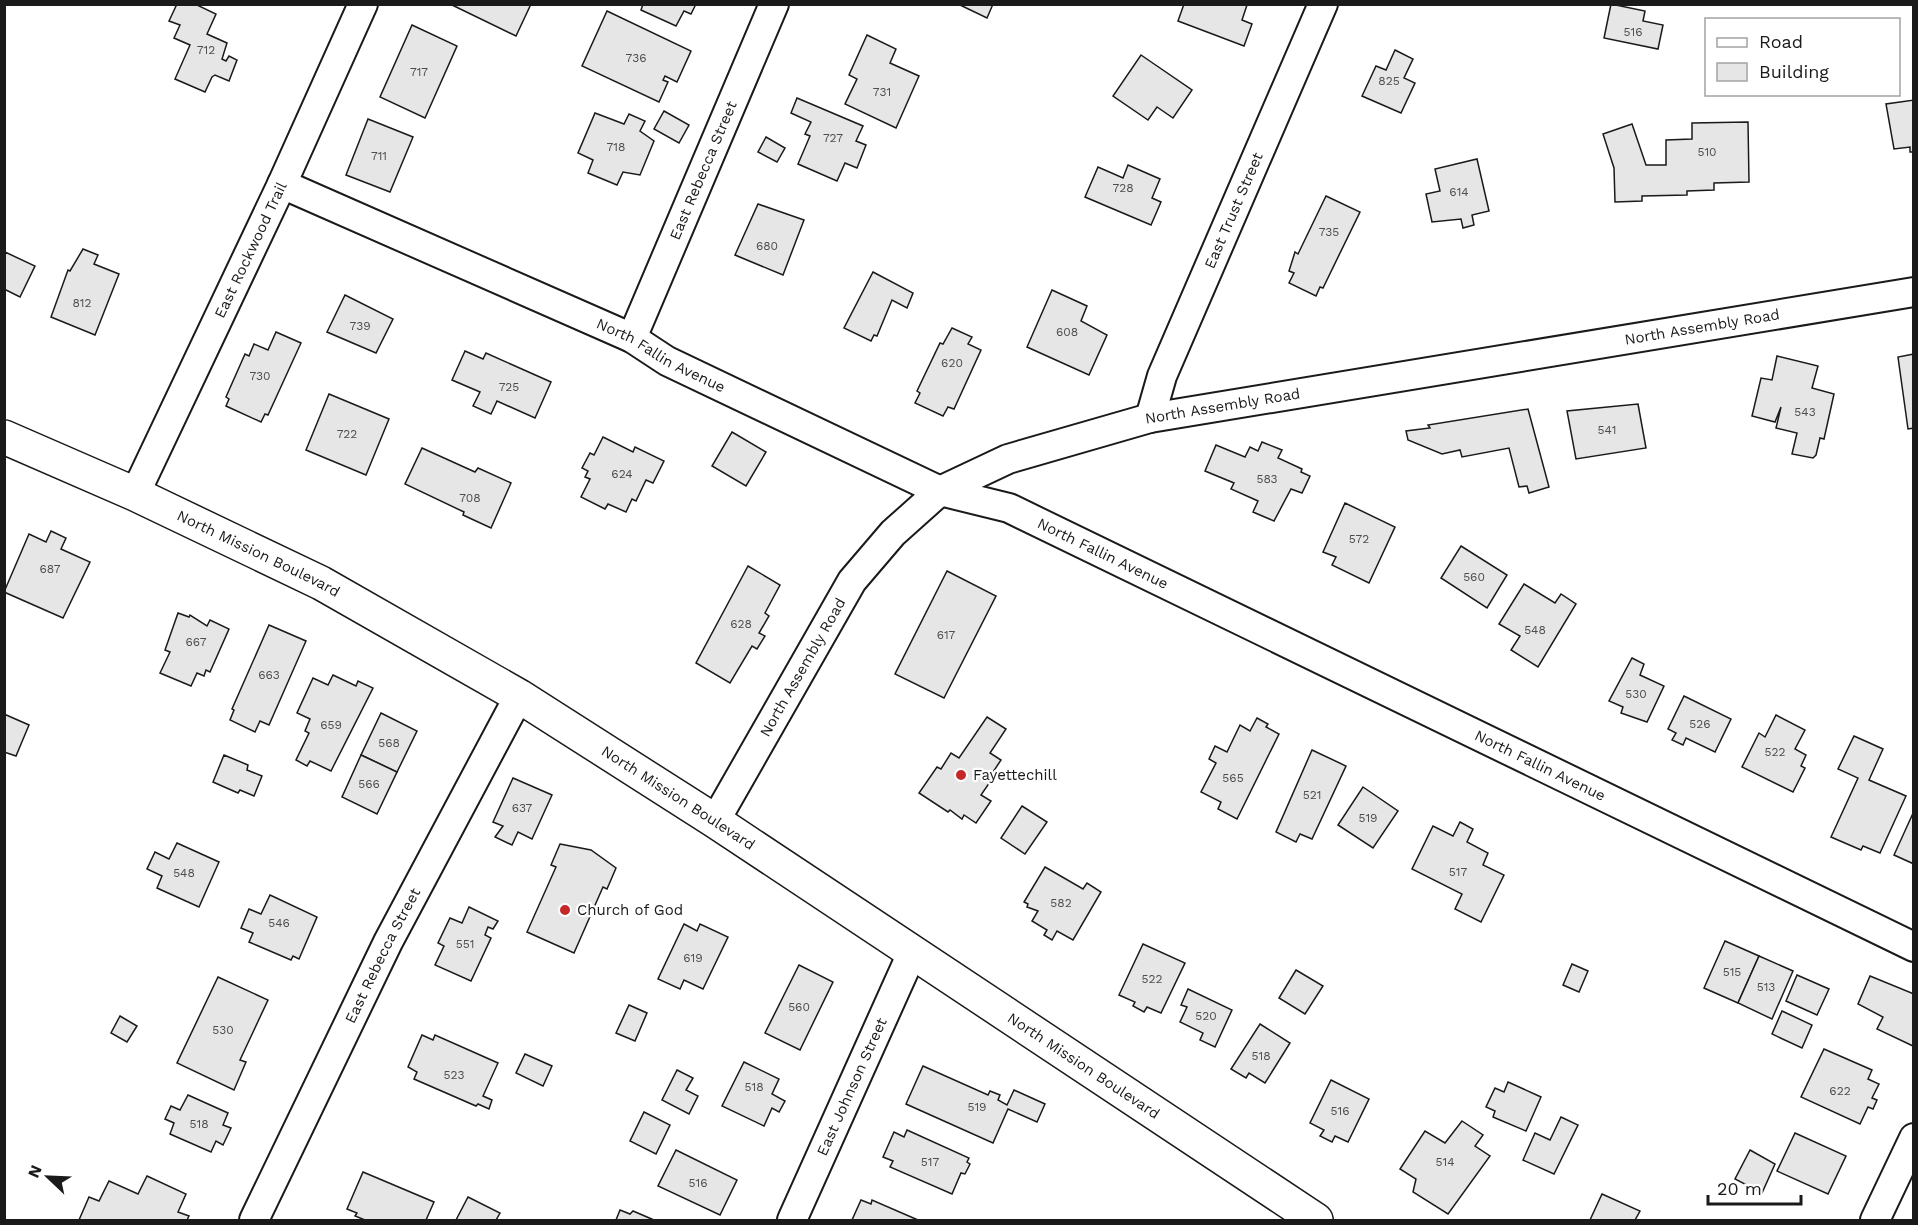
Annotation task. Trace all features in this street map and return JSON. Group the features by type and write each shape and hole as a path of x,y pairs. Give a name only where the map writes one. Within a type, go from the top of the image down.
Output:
{"main road":[{"name":"North Mission Boulevard","path":"4,437 135,494 321,584 519,696 715,821 1316,1221"}],"street":[{"name":"East Rockwood Trail","path":"135,494 282,184 363,4"},
{"name":"East Rebecca Street","path":"632,338 774,4"},
{"name":"East Trust Street","path":"1150,418 1162,376 1323,4"},
{"name":"North Fallin Avenue","path":"282,184 632,338 667,361 940,491 1009,508 1914,947"},
{"name":"North Assembly Road","path":"715,821 852,580 893,533 940,491 1008,459 1150,418 1914,292"},
{"name":"East Rebecca Street","path":"254,1221 388,942 519,696"},
{"name":"East Johnson Street","path":"792,1221 912,953"},
{"path":"1875,1221 1914,1138"}],"building":[{"path":"177,4 195,4 216,14 207,34 227,43 222,59 226,61 229,56 237,60 229,81 215,75 205,92 175,79 190,45 174,38 180,25 169,21"},
{"path":"450,4 531,4 516,36"},
{"path":"643,4 696,4 691,14 684,11 676,26 641,10"},
{"path":"958,4 993,4 987,18"},
{"path":"1184,4 1247,5 1242,20 1252,24 1244,46 1178,21"},
{"path":"1611,4 1645,11 1643,21 1663,25 1658,49 1604,38"},
{"path":"607,11 691,51 677,82 665,76 663,80 668,82 659,102 582,66"},
{"path":"412,25 457,46 425,118 380,97"},
{"path":"867,35 896,49 890,63 919,76 896,128 845,104 857,79 849,75"},
{"path":"1395,50 1413,59 1404,78 1415,83 1401,113 1362,96 1376,66 1386,70"},
{"path":"1141,55 1192,90 1173,118 1157,107 1148,120 1113,96"},
{"path":"797,98 863,126 856,141 866,145 857,168 845,163 837,181 798,164 810,136 805,134 811,122 791,113"},
{"path":"1914,100 1914,152 1910,152 1910,147 1894,149 1886,104"},
{"path":"664,111 689,125 679,143 654,129"},
{"path":"595,113 624,124 629,114 645,121 640,131 654,141 640,175 623,172 617,185 588,173 593,160 578,153"},
{"path":"368,119 413,137 390,192 346,175"},
{"path":"1748,122 1749,182 1714,183 1714,190 1687,191 1687,195 1642,196 1642,201 1615,202 1614,168 1603,134 1632,124 1646,165 1666,165 1666,140 1692,139 1692,123"},
{"path":"766,137 785,148 777,162 758,152"},
{"path":"1477,159 1489,211 1472,215 1474,225 1463,228 1461,219 1432,222 1426,194 1440,191 1435,169"},
{"path":"1128,165 1160,179 1152,198 1161,202 1151,225 1085,197 1098,167 1123,178"},
{"path":"1326,196 1360,212 1323,288 1320,287 1316,296 1289,283 1294,273 1289,271 1295,252 1298,254"},
{"path":"758,204 804,220 783,275 735,255"},
{"path":"83,249 98,255 94,264 119,274 95,335 51,317 68,270 70,271"},
{"path":"5,252 35,266 20,297 4,289"},
{"path":"873,272 913,293 907,308 892,300 877,336 874,335 871,341 844,328"},
{"path":"1052,290 1087,306 1081,321 1107,335 1089,375 1027,347"},
{"path":"345,295 393,319 376,353 327,332"},
{"path":"952,328 972,337 968,344 981,350 954,409 948,407 943,416 915,403 920,393 917,391 940,343 943,344"},
{"path":"276,332 301,343 268,415 265,414 261,422 226,406 229,399 226,397 245,354 249,356 254,344 268,350"},
{"path":"465,351 483,359 486,353 551,382 535,418 497,401 491,414 473,406 480,392 452,380"},
{"path":"1914,354 1914,428 1908,429 1898,357"},
{"path":"1777,356 1818,366 1812,388 1834,394 1824,439 1820,438 1816,455 1813,458 1792,454 1797,433 1776,428 1781,407 1775,422 1752,416 1761,378 1772,380"},
{"path":"329,394 389,419 366,475 306,450"},
{"path":"1638,404 1646,448 1576,459 1567,411"},
{"path":"1528,409 1549,487 1529,493 1527,486 1519,487 1509,448 1462,457 1460,450 1442,454 1408,440 1406,431 1430,428 1428,425"},
{"path":"732,432 766,452 746,486 712,466"},
{"path":"603,437 633,452 635,447 664,461 653,483 646,480 636,501 632,499 626,512 608,504 605,509 581,497 590,479 585,477 588,471 582,468 590,453 594,455"},
{"path":"1262,442 1282,450 1278,458 1302,469 1301,472 1310,476 1302,493 1291,489 1274,521 1253,512 1258,501 1231,489 1234,483 1205,471 1216,445 1245,457 1250,447 1258,451"},
{"path":"422,448 475,472 478,468 511,483 491,528 463,515 464,512 405,484"},
{"path":"1345,503 1395,527 1369,583 1332,565 1336,557 1323,552"},
{"path":"51,531 66,538 61,549 90,562 63,618 4,592 29,534 46,542"},
{"path":"1461,546 1507,575 1487,608 1441,578"},
{"path":"748,566 780,585 765,613 769,616 759,633 765,636 757,649 752,646 730,683 696,663"},
{"path":"947,571 996,596 944,698 895,674"},
{"path":"1524,584 1555,603 1561,594 1576,604 1538,667 1511,650 1520,636 1499,624"},
{"path":"178,613 189,617 190,615 207,626 210,620 229,629 210,672 206,670 204,676 197,673 191,686 160,673 170,652 165,650"},
{"path":"269,625 306,641 269,725 260,721 255,732 230,720 234,710 232,709"},
{"path":"1632,658 1644,664 1640,675 1664,686 1647,722 1621,713 1623,707 1609,701"},
{"path":"333,675 356,686 358,681 373,688 331,771 310,761 307,766 296,760 309,733 305,731 310,719 297,713 313,678 328,685"},
{"path":"1684,696 1731,719 1715,752 1686,738 1683,745 1672,740 1676,733 1668,729"},
{"path":"381,713 417,731 397,772 361,755"},
{"path":"4,714 29,725 16,756 4,752"},
{"path":"1776,715 1805,730 1795,749 1806,755 1801,766 1805,768 1793,792 1742,767 1759,733 1765,737"},
{"name":"Fayettechill","path":"987,717 1006,729 990,753 1001,760 981,795 991,801 976,823 964,815 962,819 950,810 948,812 919,793 937,767 941,769 951,753 959,758"},
{"path":"1257,718 1268,724 1266,727 1279,734 1237,819 1218,809 1221,802 1201,792 1216,763 1209,759 1215,746 1227,752 1240,725 1250,731"},
{"path":"1854,736 1883,749 1869,780 1906,796 1880,853 1863,846 1861,850 1831,837 1858,778 1838,769"},
{"path":"1312,750 1346,766 1312,839 1300,834 1296,842 1276,832"},
{"path":"224,755 248,765 247,770 262,776 254,796 240,790 238,793 213,782"},
{"path":"361,755 397,772 377,814 342,797"},
{"path":"513,778 552,795 532,839 518,832 512,845 495,837 503,826 493,822"},
{"path":"1363,787 1398,811 1373,848 1338,825"},
{"path":"1022,806 1047,822 1025,854 1001,838"},
{"path":"1914,811 1914,864 1894,855"},
{"path":"1460,822 1473,829 1467,842 1488,853 1483,865 1504,875 1481,922 1455,909 1462,894 1412,869 1433,826 1453,836"},
{"path":"177,843 219,862 199,907 157,888 162,876 147,869 155,852 169,859"},
{"name":"Church of God","path":"560,844 591,850 616,868 607,889 603,887 574,953 527,932 556,867 551,865"},
{"path":"1045,867 1083,889 1087,883 1101,892 1073,940 1057,931 1052,940 1044,935 1047,930 1032,921 1038,911 1027,907 1028,904 1024,902"},
{"path":"270,895 317,917 299,959 293,956 291,960 249,942 253,933 241,928 249,909 261,914"},
{"path":"469,907 498,921 493,929 488,927 485,935 491,938 471,981 435,965 444,946 438,943 450,918 462,923"},
{"path":"684,924 697,931 700,924 728,937 703,989 684,980 680,989 658,979"},
{"path":"1725,941 1759,956 1738,1003 1704,988"},
{"path":"1143,944 1185,963 1161,1013 1147,1007 1144,1012 1133,1006 1135,1002 1119,995"},
{"path":"1759,956 1793,971 1772,1019 1738,1003"},
{"path":"1572,964 1588,971 1579,992 1563,985"},
{"path":"799,965 833,982 800,1050 765,1033"},
{"path":"1296,970 1323,986 1305,1014 1279,998"},
{"path":"1797,975 1829,989 1817,1015 1786,1001"},
{"path":"1870,976 1914,994 1913,1046 1877,1029 1883,1017 1858,1004"},
{"path":"218,977 268,1000 240,1060 246,1062 234,1090 177,1063"},
{"path":"1188,989 1232,1010 1215,1047 1200,1040 1203,1033 1180,1022 1187,1007 1181,1005"},
{"path":"629,1005 647,1013 635,1041 616,1033"},
{"path":"1782,1011 1812,1025 1802,1048 1772,1034"},
{"path":"120,1016 137,1026 127,1042 111,1033"},
{"path":"1260,1024 1290,1043 1265,1083 1249,1073 1246,1078 1231,1069"},
{"path":"422,1035 433,1040 435,1035 498,1063 483,1096 492,1100 489,1109 478,1104 476,1106 414,1079 417,1072 408,1067"},
{"path":"1824,1049 1872,1070 1868,1079 1879,1084 1872,1098 1877,1100 1873,1109 1868,1107 1860,1124 1801,1097"},
{"path":"525,1054 552,1066 543,1086 516,1073"},
{"path":"744,1062 779,1079 772,1094 785,1101 779,1112 772,1108 764,1126 722,1106"},
{"path":"923,1066 988,1095 990,1091 1000,1095 998,1100 1007,1105 1014,1090 1045,1104 1037,1122 1008,1109 993,1143 906,1104"},
{"path":"677,1070 693,1078 686,1090 698,1096 689,1114 662,1100"},
{"path":"1331,1080 1369,1099 1348,1142 1335,1136 1332,1142 1320,1136 1324,1130 1310,1123"},
{"path":"1508,1082 1541,1097 1526,1131 1493,1117 1495,1111 1486,1107 1495,1088 1504,1092"},
{"path":"188,1095 228,1113 223,1125 231,1128 223,1145 216,1141 211,1152 170,1134 174,1123 165,1119 171,1106 180,1110"},
{"path":"644,1112 670,1125 656,1154 630,1141"},
{"path":"1561,1117 1578,1125 1554,1174 1523,1160 1535,1133 1550,1140"},
{"path":"1462,1121 1483,1135 1475,1146 1490,1156 1448,1214 1413,1192 1416,1179 1400,1169 1425,1131 1445,1143"},
{"path":"907,1130 969,1158 967,1162 970,1164 965,1174 961,1173 952,1194 890,1167 893,1161 883,1157 894,1132 904,1137"},
{"path":"1795,1133 1846,1156 1828,1194 1777,1171"},
{"path":"676,1150 737,1180 720,1215 658,1186"},
{"path":"1750,1150 1775,1164 1762,1193 1735,1179"},
{"path":"363,1172 434,1202 426,1220 365,1220 355,1216 357,1213 347,1209"},
{"path":"147,1176 186,1194 178,1212 189,1216 187,1220 79,1220 89,1197 99,1201 109,1181 138,1194"},
{"path":"1602,1194 1640,1211 1635,1220 1590,1220"},
{"path":"468,1197 500,1213 496,1220 456,1220"},
{"path":"861,1200 871,1204 872,1200 918,1220 852,1220"},
{"path":"620,1210 630,1214 633,1211 654,1220 616,1220"}],"place":[{"name":"Fayettechill","path":"961,775"},
{"name":"Church of God","path":"565,910"}]}
